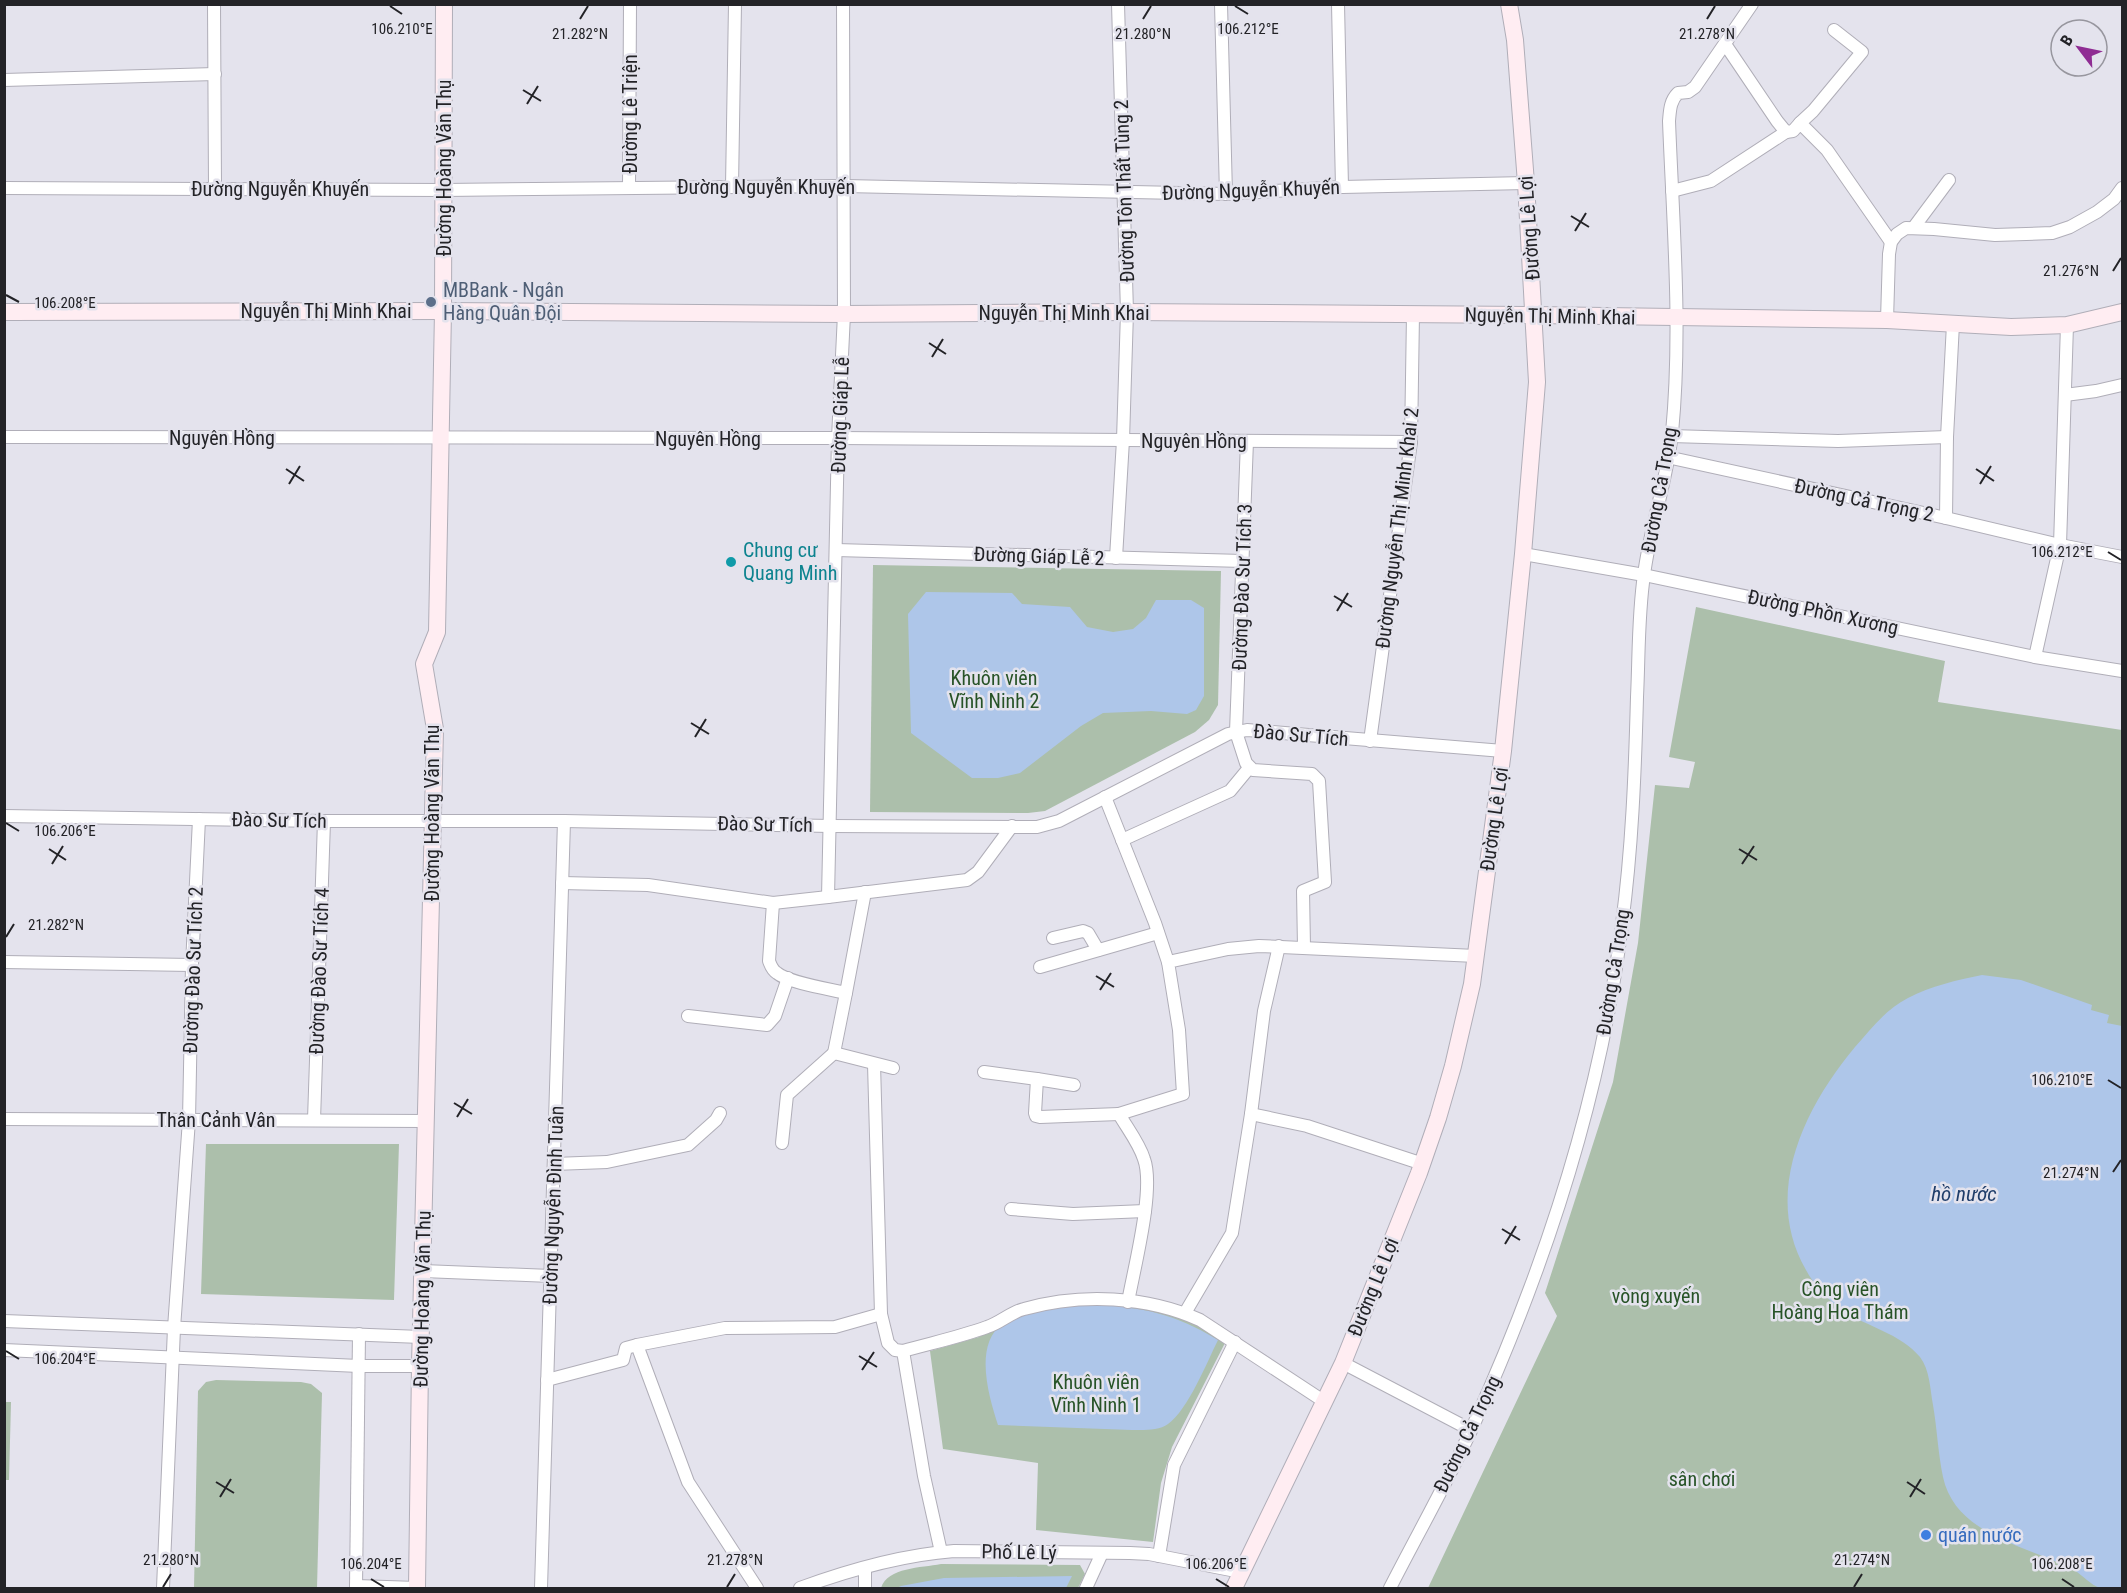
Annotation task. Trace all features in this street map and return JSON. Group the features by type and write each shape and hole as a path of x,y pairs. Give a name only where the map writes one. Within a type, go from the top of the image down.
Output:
{"main road":[{"name":"Đường Hoàng Văn Thụ","path":"417,1588 435,729 424,664 437,632 443,311 444,4"},
{"name":"Đường Lê Lợi","path":"1234,1588 1343,1363 1438,1118 1468,1003 1503,751 1523,554 1537,382 1526,183 1515,40 1509,4"},
{"name":"Nguyễn Thị Minh Khai","path":"4,312 1413,314 1887,320 2011,327 2067,325 2122,312"}],"street":[{"path":"214,4 214,188"},
{"name":"Đường Lê Triện","path":"629,188 630,4"},
{"path":"732,186 735,4"},
{"name":"Đường Giáp Lễ","path":"828,897 838,438 844,314 843,4"},
{"name":"Đường Tôn Thất Tùng 2","path":"1116,558 1127,312 1118,4"},
{"path":"1221,4 1226,194"},
{"path":"1338,4 1342,187"},
{"path":"1752,4 1725,44 1786,132"},
{"path":"1672,191 1711,181 1786,132 1793,131 1813,111 1862,52 1834,30"},
{"name":"Đường Cả Trọng","path":"1390,1588 1472,1430 1520,1319 1549,1237 1579,1140 1603,1038 1622,929 1630,854 1644,575 1671,436 1677,318 1670,107 1673,97 1678,93 1688,92 1695,87 1725,44"},
{"path":"4,80 215,74"},
{"path":"1800,123 1827,150 1891,242"},
{"path":"1914,227 1949,180"},
{"name":"Đường Nguyễn Khuyến","path":"4,188 444,190 845,186 1226,194 1342,187 1526,183"},
{"path":"1887,320 1891,242 1906,228 1995,235 2052,233 2070,227 2097,212 2114,199 2122,188"},
{"name":"Đường Nguyễn Thị Minh Khai 2","path":"1370,741 1411,442 1413,314"},
{"path":"1946,518 1947,437 1953,324"},
{"path":"2035,657 2060,545 2067,325"},
{"path":"2065,395 2122,385"},
{"path":"1671,436 1838,441 1947,437"},
{"name":"Nguyên Hồng","path":"4,437 838,438 1411,442"},
{"name":"Đường Đào Sư Tích 3","path":"1236,732 1247,441"},
{"name":"Đường Cả Trọng 2","path":"1667,457 2122,557"},
{"name":"Đường Giáp Lễ 2","path":"836,550 1243,561"},
{"name":"Đường Phồn Xương","path":"1523,554 1644,575 2035,657 2122,671"},
{"name":"Đào Sư Tích","path":"4,816 831,826 1050,825 1236,732 1247,730 1503,751"},
{"path":"1236,732 1249,768"},
{"path":"1122,840 1230,791 1249,768"},
{"path":"1249,768 1258,771 1312,774 1319,781 1325,882 1303,891 1304,947"},
{"path":"1037,1079 1036,1116 1040,1117 1119,1114 1183,1094 1179,1030 1168,962 1105,798"},
{"name":"Đường Đào Sư Tích 2","path":"163,1588 174,1328 189,1120 198,819"},
{"name":"Đường Đào Sư Tích 4","path":"314,1120 324,821"},
{"name":"Đường Nguyễn Đình Tuân","path":"541,1588 564,821"},
{"path":"562,883 648,885 773,903 967,880 978,872 1012,826"},
{"path":"782,1143 787,1095 834,1053 865,892"},
{"path":"773,903 770,961 772,969 778,975 846,993"},
{"path":"1053,938 1083,931 1088,933 1098,950"},
{"path":"1040,967 1158,933"},
{"path":"1168,962 1241,947 1279,946 1476,956"},
{"path":"1185,1313 1232,1233 1251,1114 1264,1011 1279,946"},
{"path":"4,962 192,965"},
{"path":"688,1016 766,1025 775,1016 788,978"},
{"path":"834,1053 893,1068"},
{"path":"874,1064 881,1314 888,1343 895,1350 903,1351 989,1327 1022,1309 1058,1302 1102,1299 1156,1305 1200,1320 1324,1402"},
{"path":"984,1072 1074,1085"},
{"path":"554,1164 607,1162 688,1145 716,1120 720,1113"},
{"path":"1119,1114 1144,1159 1148,1178 1145,1211 1128,1302"},
{"path":"1251,1114 1307,1126 1422,1164"},
{"name":"Thân Cảnh Vân","path":"4,1119 427,1121"},
{"path":"1011,1209 1073,1214 1145,1211"},
{"path":"423,1270 550,1276"},
{"path":"547,1380 623,1360 626,1348 725,1328 835,1327 881,1314"},
{"path":"4,1321 421,1337"},
{"path":"359,1334 356,1587 417,1588"},
{"path":"1160,1556 1174,1465 1235,1342"},
{"path":"637,1346 688,1482 757,1588"},
{"path":"4,1350 359,1366 420,1366"},
{"path":"903,1351 924,1476 941,1552"},
{"path":"1343,1363 1472,1430"},
{"name":"Phố Lê Lý","path":"800,1588 865,1568 926,1553 941,1552 1130,1552 1241,1572"},
{"path":"1086,1588 1102,1553"},
{"path":"865,1568 865,1588"}],"green space":[{"name":"Khuôn viên Vĩnh Ninh 2","path":"873,565 1221,571 1218,705 1209,720 1195,732 1045,811 1028,813 870,812"},
{"name":"Công viên Hoàng Hoa Thám","path":"1696,607 1945,661 1938,702 2122,730 2122,1588 1428,1588 1557,1316 1545,1293 1613,1082 1638,943 1655,785 1689,788 1695,762 1669,757"},
{"path":"206,1144 399,1144 394,1300 201,1294"},
{"name":"Khuôn viên Vĩnh Ninh 1","path":"1104,1301 1177,1314 1226,1341 1172,1447 1161,1483 1153,1542 1036,1530 1038,1463 943,1449 930,1351 979,1337 1013,1316"},
{"path":"216,1380 301,1382 311,1384 322,1393 317,1588 194,1588 198,1391 206,1382"},
{"path":"5,1402 11,1402 9,1480 5,1480"},
{"path":"941,1564 1080,1565 1085,1574 1078,1588 881,1588 885,1581 898,1572"}],"water":[{"path":"926,592 1012,593 1022,604 1070,607 1087,627 1113,632 1133,629 1146,618 1156,600 1191,600 1204,608 1204,696 1196,710 1187,714 1151,711 1103,713 1081,726 1020,773 998,778 972,778 911,733 908,614"},
{"name":"hồ nước","path":"1982,975 2021,980 2092,1005 2091,1010 2109,1015 2107,1023 2122,1026 2122,1588 2097,1587 2071,1568 1983,1529 1958,1508 1949,1494 1943,1477 1929,1380 1920,1357 1903,1342 1852,1316 1832,1302 1809,1276 1793,1241 1788,1212 1789,1182 1795,1153 1805,1124 1836,1071 1873,1026 1900,1003 1935,987"},
{"path":"1093,1304 1158,1313 1187,1324 1218,1340 1183,1408 1168,1424 1151,1430 998,1425 986,1372 988,1344 994,1333 1003,1323 1022,1314 1052,1307"},
{"path":"1072,1576 1066,1588 897,1588 944,1578"}],"place":[{"name":"MBBank - Ngân Hàng Quân Đội","path":"431,302"},
{"name":"Chung cư Quang Minh","path":"731,562"},
{"name":"quán nước","path":"1926,1535"}],"park label":[{"name":"vòng xuyến","path":"1656,1296"},
{"name":"sân chơi","path":"1702,1479"}]}
